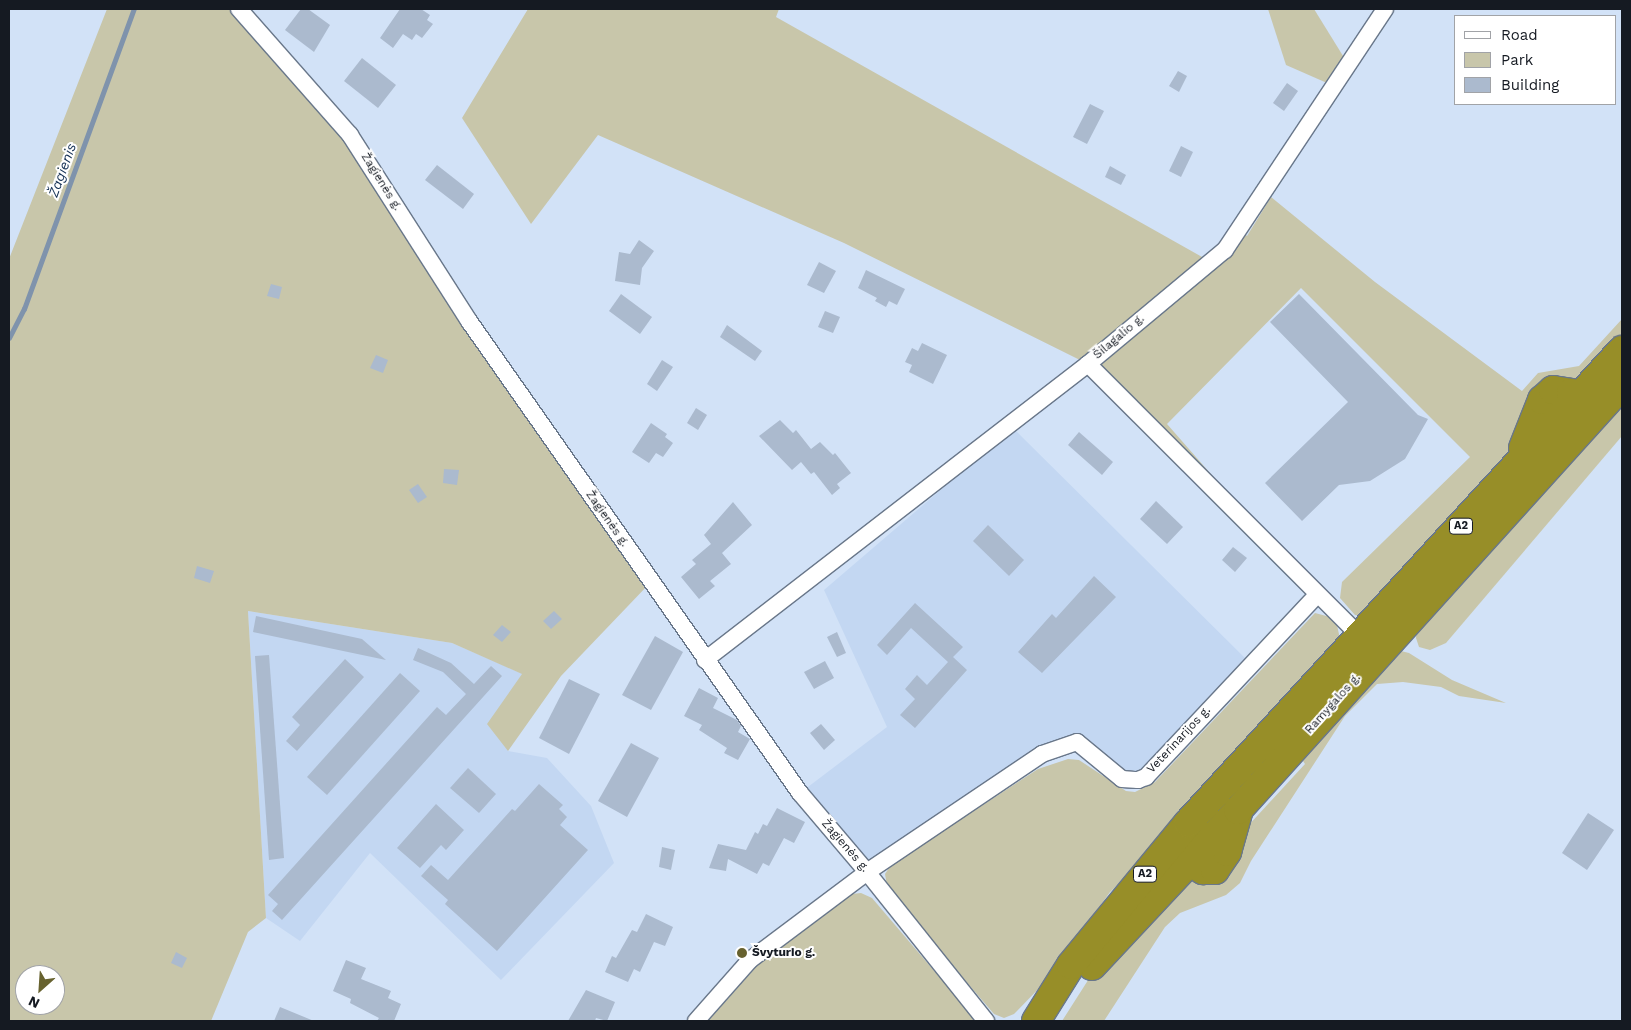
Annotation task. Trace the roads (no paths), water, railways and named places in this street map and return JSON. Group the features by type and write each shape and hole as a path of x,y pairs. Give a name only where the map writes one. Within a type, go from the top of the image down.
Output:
{"highway":[{"path":"1545,470 1558,440 1580,416 1582,404 1577,399 1622,350"},
{"name":"Ramygalos g.","path":"1190,860 1203,870 1215,870 1222,864 1238,810 1622,385"},
{"name":"A2","path":"1036,1021 1077,957 1188,823 1516,465 1548,393 1562,389 1577,399"},
{"path":"1188,823 1186,846 1190,860"},
{"name":"A2","path":"1043,1021 1190,860"}],"street":[{"name":"Žagienės g.","path":"239,9 350,135 464,314 800,793 867,872 986,1021"},
{"name":"Šilagalio g.","path":"1360,636 1088,364 1225,250 1385,9"},
{"path":"705,660 1088,364"},
{"name":"Veterinarijos g.","path":"867,872 1042,754 1077,742 1122,779 1138,780 1146,776 1317,595"},
{"path":"696,1021 750,960 867,872"}],"waterway":[{"name":"Žagienis","path":"9,338 24,309 134,9"}],"place":[{"name":"Švyturio g.","path":"742,953"}]}
